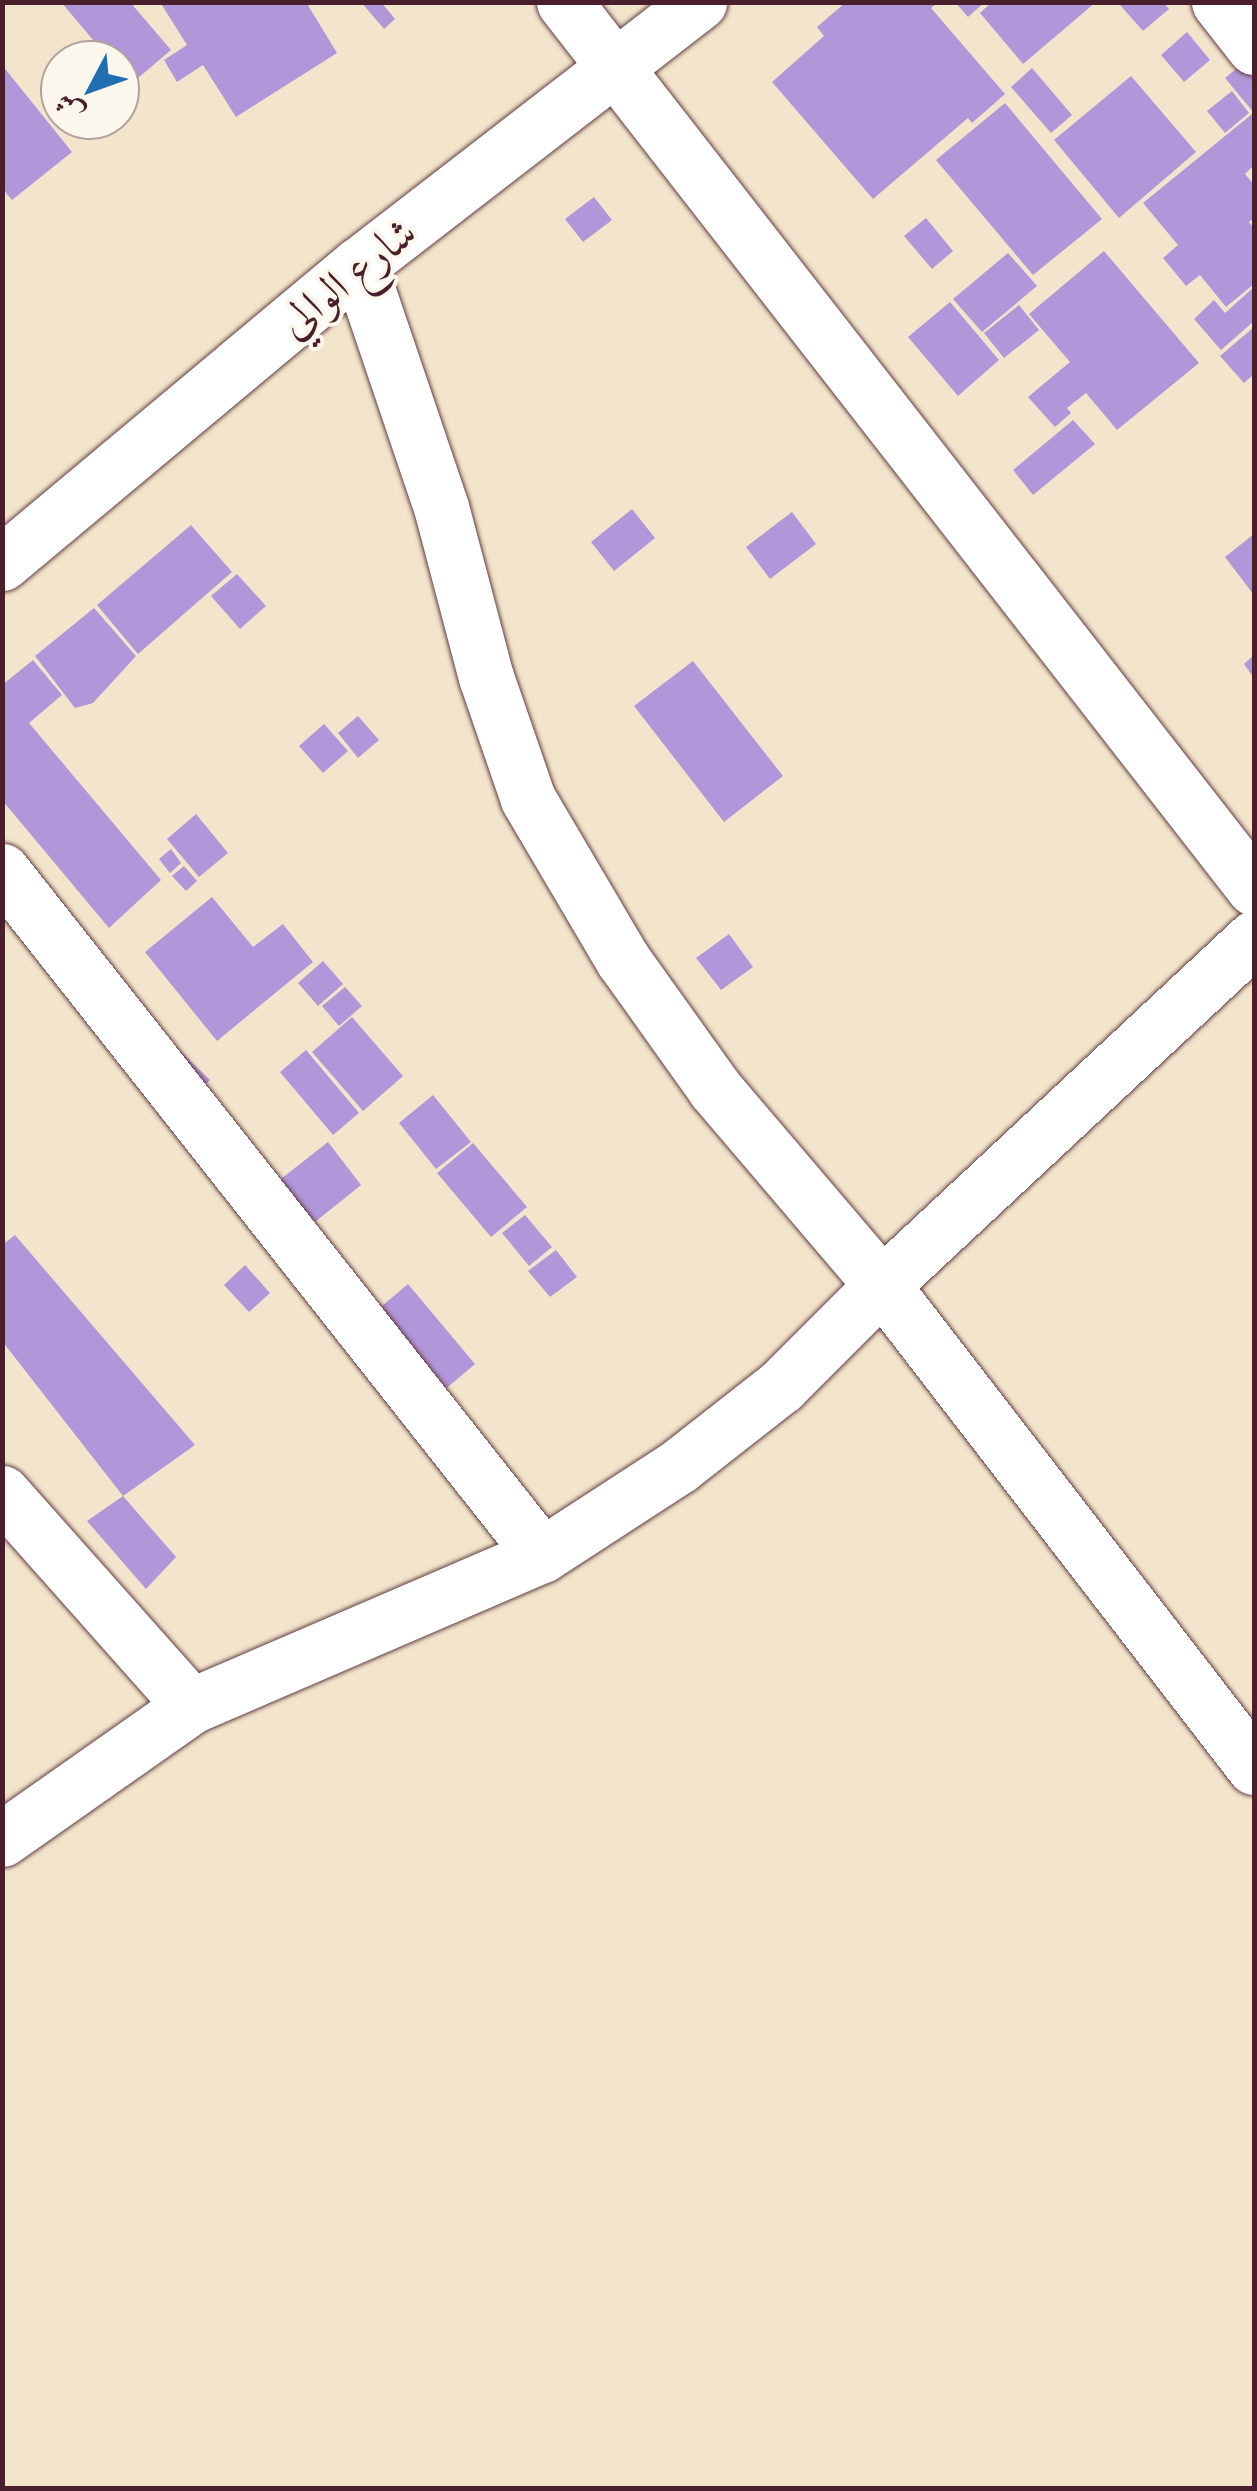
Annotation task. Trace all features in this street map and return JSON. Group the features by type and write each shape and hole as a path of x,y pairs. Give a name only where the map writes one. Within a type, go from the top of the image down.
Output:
{"street":[{"path":"564,2 1254,888"},
{"name":"شارع الوالي","path":"2,562 359,265 700,2"},
{"path":"1219,2 1254,46"},
{"path":"359,265 441,507 486,677 528,799 623,960 715,1089 882,1285 1254,1768"},
{"path":"2,871 542,1555"},
{"path":"2,1840 191,1706 542,1555 679,1466 781,1386 882,1285 1254,938"},
{"path":"2,1493 191,1706"}],"building":[{"path":"61,2 130,2 171,50 140,76 140,40 93,40"},
{"path":"160,2 306,2 337,53 236,117 203,65 177,82 164,60 187,45"},
{"path":"361,2 381,2 395,19 384,29"},
{"path":"846,2 938,2 931,8 1005,94 972,123 968,118 873,199 772,82 824,36 817,27"},
{"path":"955,2 985,2 968,17"},
{"path":"992,2 1096,2 1023,64 980,13"},
{"path":"1163,2 1169,9 1143,31 1120,5"},
{"path":"1187,32 1210,60 1184,82 1161,55"},
{"path":"1242,64 1254,80 1254,113 1225,78"},
{"path":"2,65 40,112 40,140 62,140 72,152 12,200 2,188"},
{"path":"1032,68 1072,115 1051,133 1011,87"},
{"path":"1131,76 1196,152 1119,218 1054,140"},
{"path":"1232,91 1249,113 1225,133 1207,111"},
{"path":"1005,103 1102,219 1033,275 936,160"},
{"path":"1252,114 1254,165 1245,174 1254,185 1254,218 1249,222 1254,229 1254,284 1226,307 1200,275 1186,286 1163,258 1178,245 1143,203"},
{"path":"594,197 612,220 583,242 565,219"},
{"path":"926,218 953,251 932,269 904,236"},
{"path":"1104,251 1199,363 1117,430 1086,393 1067,408 1071,413 1055,427 1028,397 1070,362 1029,314"},
{"path":"1008,253 1037,286 982,332 953,299"},
{"path":"1254,287 1254,321 1221,350 1194,319 1214,300 1225,313"},
{"path":"950,302 999,360 958,396 908,337"},
{"path":"1019,305 1039,330 1004,358 984,333"},
{"path":"1254,327 1254,374 1244,383 1220,356"},
{"path":"1073,420 1095,444 1033,495 1013,470"},
{"path":"632,509 655,538 614,571 591,542"},
{"path":"792,512 816,544 770,579 746,547"},
{"path":"191,525 232,572 138,654 97,605"},
{"path":"1254,534 1254,595 1225,557"},
{"path":"237,574 266,606 240,629 211,596"},
{"path":"94,608 136,656 93,703 75,708 35,656"},
{"path":"1254,655 1254,678 1244,664"},
{"path":"33,660 62,695 29,723 161,880 109,928 2,800 2,685"},
{"path":"693,661 783,776 724,822 634,706"},
{"path":"358,716 379,740 358,758 338,733"},
{"path":"324,724 348,751 323,773 299,746"},
{"path":"196,814 228,853 199,877 167,839"},
{"path":"171,849 181,863 170,873 159,859"},
{"path":"184,866 197,881 186,891 172,876"},
{"path":"212,897 253,947 283,924 313,962 217,1041 145,952"},
{"path":"729,934 753,967 721,990 696,958"},
{"path":"323,961 343,984 318,1006 298,983"},
{"path":"345,987 362,1006 339,1026 322,1006"},
{"path":"352,1017 403,1076 363,1111 312,1052"},
{"path":"178,1049 210,1080 196,1093 169,1057"},
{"path":"306,1050 359,1113 333,1135 280,1072"},
{"path":"433,1095 471,1142 436,1169 399,1123"},
{"path":"328,1142 361,1185 310,1226 277,1182"},
{"path":"473,1143 527,1207 491,1237 437,1173"},
{"path":"525,1215 552,1247 529,1266 502,1233"},
{"path":"15,1235 195,1445 123,1496 2,1341 2,1245"},
{"path":"556,1250 577,1277 550,1297 528,1271"},
{"path":"245,1265 270,1293 249,1312 224,1285"},
{"path":"408,1284 475,1364 442,1392 375,1312"},
{"path":"123,1496 176,1557 146,1589 87,1521"}]}
